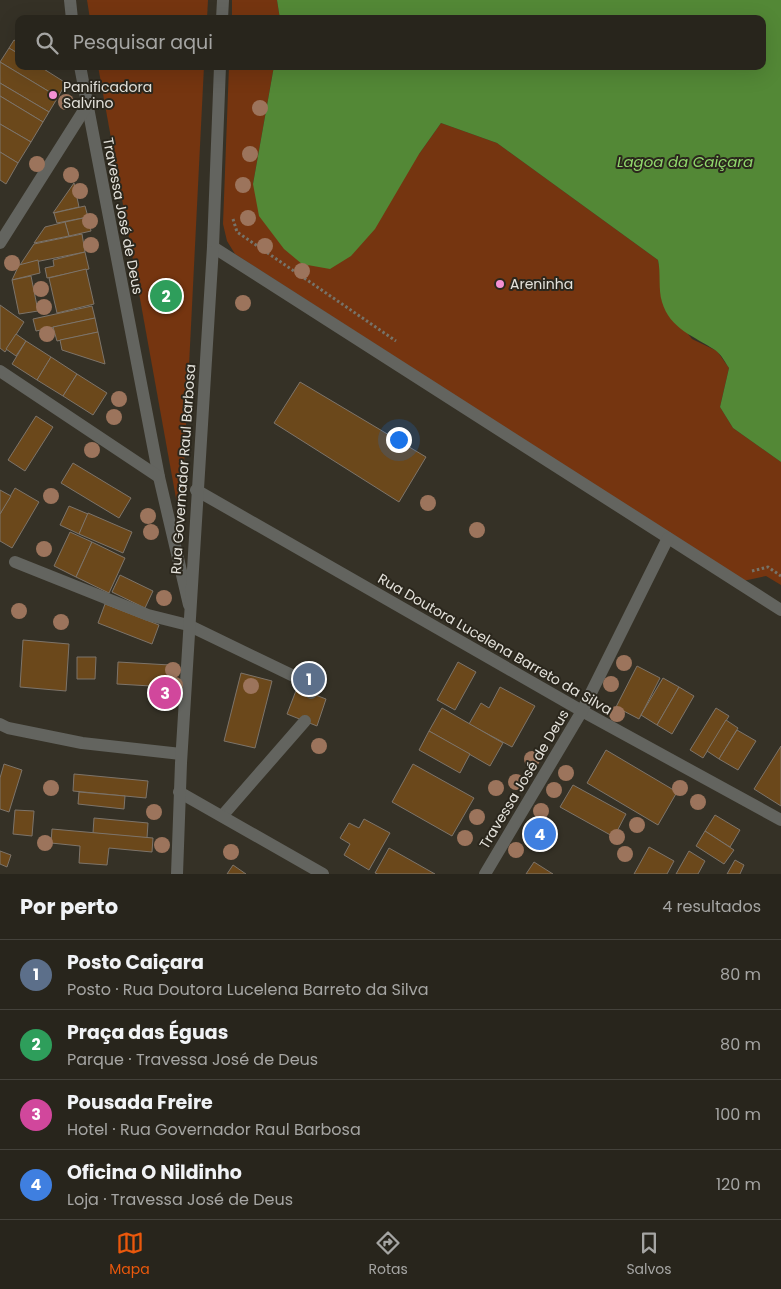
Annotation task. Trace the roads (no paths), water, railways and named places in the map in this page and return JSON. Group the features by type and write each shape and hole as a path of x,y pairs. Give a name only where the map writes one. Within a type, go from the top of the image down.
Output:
{"street":[{"path":"70,0 72,15"},
{"path":"222,15 223,0"},
{"name":"Travessa José de Deus","path":"81,70 86,107 159,477 189,606"},
{"name":"Rua Governador Raul Barbosa","path":"177,874 179,792 189,606 213,247 220,70"},
{"path":"0,243 86,107"},
{"path":"213,247 781,610"},
{"path":"0,371 159,477"},
{"name":"Rua Doutora Lucelena Barreto da Silva","path":"196,490 582,711 781,820"},
{"name":"Travessa José de Deus","path":"485,874 582,711 668,538"},
{"path":"15,562 148,615 188,625 304,681 311,693"},
{"path":"223,815 305,721"},
{"path":"0,724 8,728 82,743 181,754"},
{"path":"179,792 223,815 323,874"}],"water":[{"name":"Lagoa da Caiçara","path":"277,0 781,0 781,462 733,428 720,407 729,368 717,352 684,331 671,319 662,302 658,260 497,143 441,123 419,154 375,229 351,256 330,269 302,264 284,249 259,216 253,184 273,70 766,70 766,15 279,15"}],"place":[{"name":"Panificadora Salvino","path":"53,95"},
{"name":"Areninha","path":"500,284"},
{"name":"Praça das Éguas","path":"166,296"},
{"name":"Posto Caiçara","path":"309,679"},
{"name":"Pousada Freire","path":"165,693"},
{"name":"Oficina O Nildinho","path":"540,834"}]}
